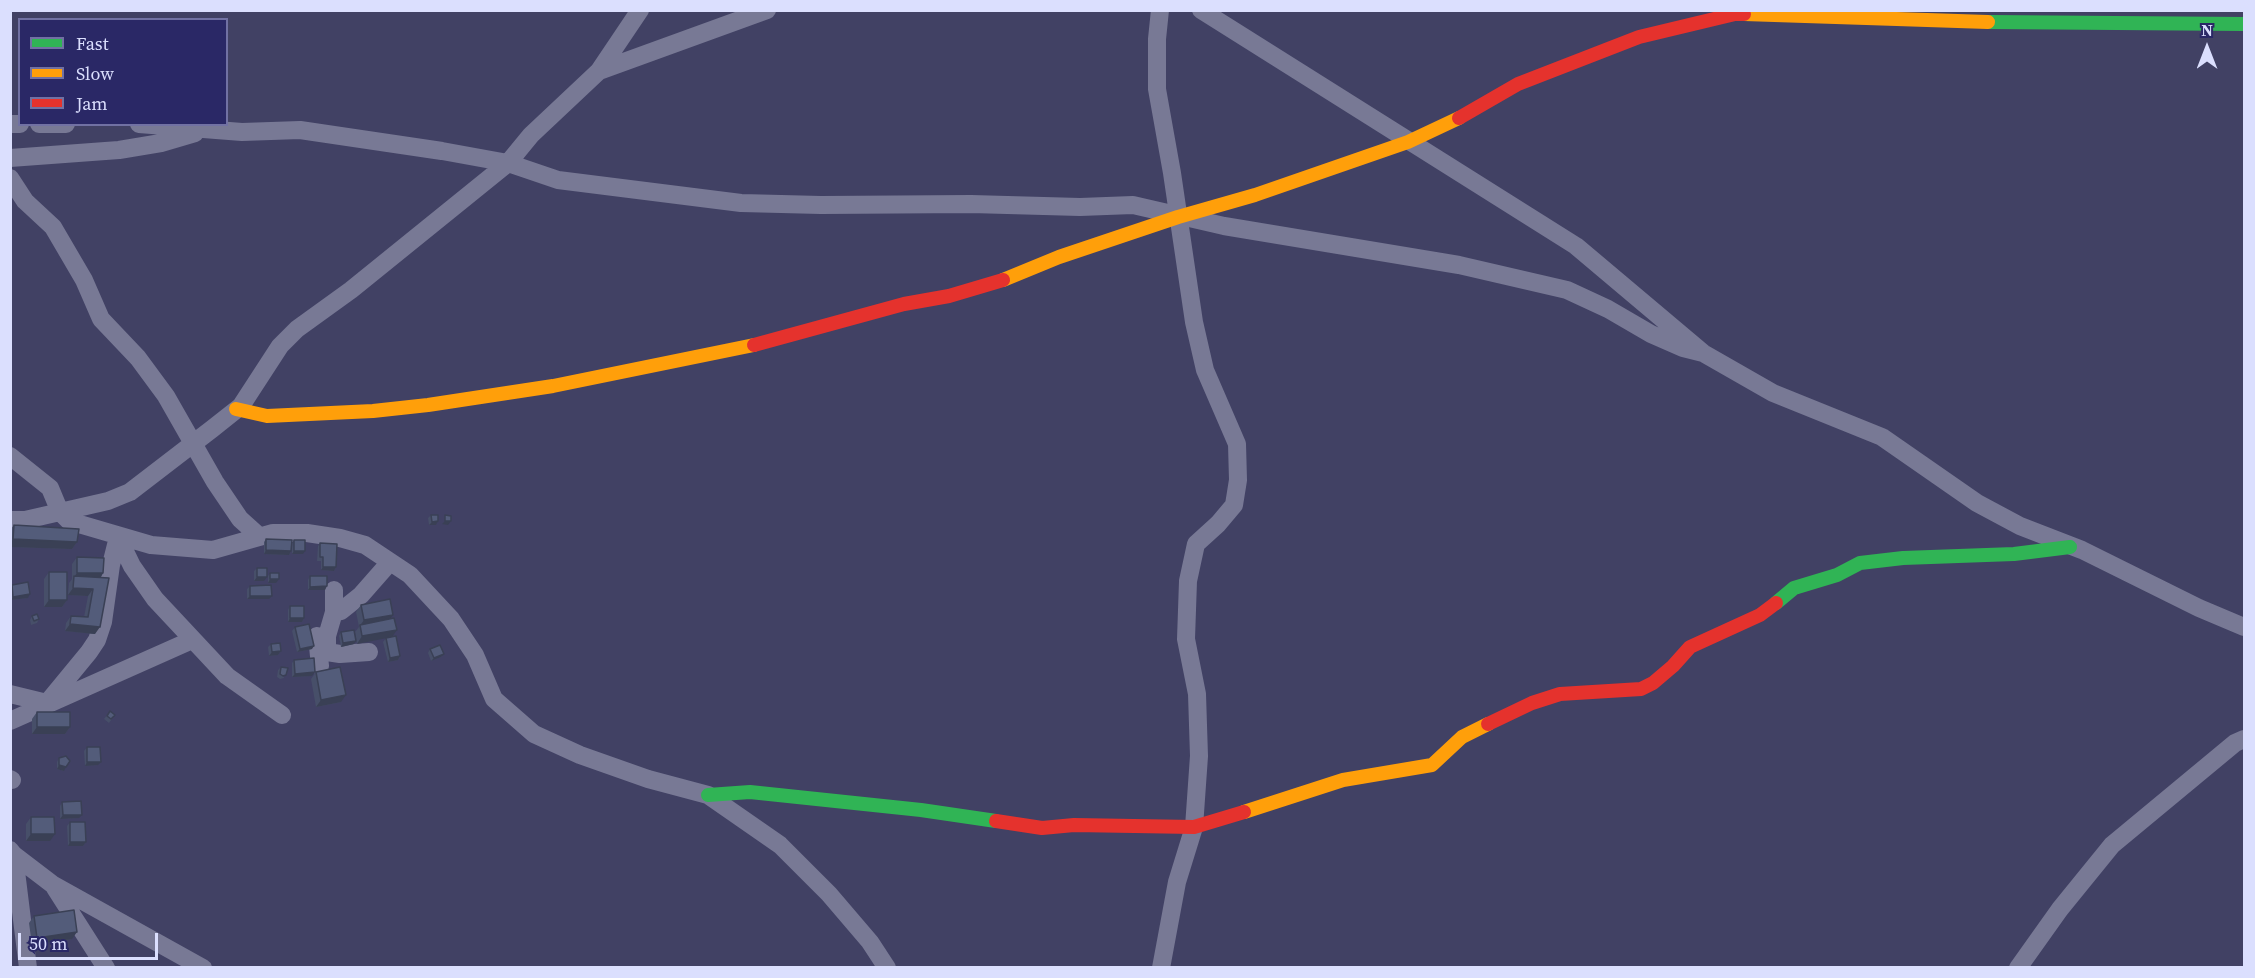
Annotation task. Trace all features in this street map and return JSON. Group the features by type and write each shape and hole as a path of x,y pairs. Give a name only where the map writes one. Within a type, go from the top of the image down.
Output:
{"street":[{"path":"10,520 25,520 108,501 130,492 236,409 266,370 280,346 297,329 351,290 508,163 531,135 599,71 640,10"},
{"path":"599,71 767,10"},
{"path":"1160,10 1157,39 1157,89 1194,322 1205,370 1237,444 1238,453 1238,480 1234,505 1196,544 1188,581 1186,639 1197,694 1199,756 1194,827 1177,882 1161,968"},
{"path":"1201,10 1576,246 1703,353 1773,393 1882,437 1977,503 2020,526 2082,550 2199,608 2244,627"},
{"path":"236,409 267,416 373,411 553,387 751,346 904,304 949,296 1001,280 1059,257 1178,217 1255,195 1408,142 1467,114 1518,84 1588,55 1639,37 1735,14 1933,22 2244,24"},
{"path":"167,126 242,132 300,130 508,163 558,180 741,203 1080,207 1133,205 1178,217 1459,265 1567,290 1608,309 1651,334 1683,348 1703,353"},
{"path":"10,158 119,150 161,143 208,129"},
{"path":"10,178 25,201 53,228 84,280 101,319 145,368 166,396 215,482 240,519 260,537"},
{"path":"10,456 33,472 50,488 60,512 69,520 118,537 151,545 213,550 273,533 307,533 365,545 410,575 451,620 475,655 494,699 534,734 580,755 708,795 780,845 829,894 870,942 887,968"},
{"path":"118,537 132,566 155,599 227,676 282,715"},
{"path":"47,703 97,639 103,622 111,565 118,537"},
{"path":"708,795 750,792 921,810 1042,828 1074,825 1194,827 1343,780 1432,765 1462,737 1532,703 1560,694 1641,688 1653,683 1690,647 1760,615 1794,588 1837,575 1860,563 1903,558 2014,554 2070,547"},
{"path":"320,666 318,630 361,594 390,562"},
{"path":"334,590 327,652 340,654 369,652"},
{"path":"10,721 192,639"},
{"path":"10,694 47,703"},
{"path":"2018,968 2060,909 2112,845 2235,743 2244,739"},
{"path":"12,852 52,884 203,968"},
{"path":"12,852 28,968"},
{"path":"52,884 106,968"}],"building":[{"path":"431,515 438,515 438,521 432,522"},
{"path":"445,515 451,516 451,521 445,521"},
{"path":"14,525 79,529 77,542 13,539"},
{"path":"266,539 292,540 291,551 266,550"},
{"path":"294,540 305,540 305,551 294,551"},
{"path":"320,543 337,544 336,567 323,567"},
{"path":"77,557 104,558 103,573 77,573"},
{"path":"257,568 267,568 267,577 257,577"},
{"path":"49,572 67,572 67,600 49,600"},
{"path":"270,573 279,573 279,579 270,579"},
{"path":"74,576 109,578 100,627 70,624 71,616 88,617 93,589 73,588"},
{"path":"310,576 327,576 327,586 310,587"},
{"path":"28,582 30,594 13,597 12,585"},
{"path":"271,585 272,596 250,596 250,586"},
{"path":"390,599 393,615 364,620 361,605"},
{"path":"290,606 304,606 304,618 290,618"},
{"path":"37,614 39,619 34,621 32,616"},
{"path":"394,618 397,630 362,636 360,625"},
{"path":"309,624 314,646 300,649 295,627"},
{"path":"354,630 356,641 343,643 341,632"},
{"path":"396,636 400,656 390,658 386,638"},
{"path":"280,643 281,651 272,652 271,644"},
{"path":"440,645 444,654 434,658 430,649"},
{"path":"314,658 315,672 295,674 294,660"},
{"path":"281,667 288,668 286,675 280,674"},
{"path":"340,667 346,695 321,700 316,672"},
{"path":"110,711 115,715 111,719 107,716"},
{"path":"37,712 70,712 70,727 37,727"},
{"path":"87,747 100,747 101,762 87,762"},
{"path":"66,756 70,761 66,767 59,765 59,758"},
{"path":"81,801 82,815 63,815 62,802"},
{"path":"31,817 54,817 55,834 31,834"},
{"path":"70,822 85,822 86,842 70,842"},
{"path":"74,910 77,932 37,938 34,916"}],"traffic: fast":[{"path":"1988,22 2244,24"},
{"path":"1776,603 1794,588 1837,575 1860,563 1903,558 2014,554 2070,547"},
{"path":"708,795 750,792 921,810 996,821"}],"traffic: slow":[{"path":"1744,14 1988,22"},
{"path":"1003,280 1059,257 1178,217 1255,195 1408,142 1459,118"},
{"path":"236,409 267,416 373,411 428,405 553,386 754,345"},
{"path":"1244,812 1343,780 1432,765 1462,737 1488,724"}],"traffic: jam":[{"path":"1459,118 1518,84 1639,37 1735,14 1744,14"},
{"path":"754,345 904,304 949,296 1003,280"},
{"path":"1488,724 1532,703 1560,694 1641,689 1653,683 1673,666 1690,647 1760,615 1776,603"},
{"path":"996,821 1042,828 1074,825 1194,827 1244,812"}]}
